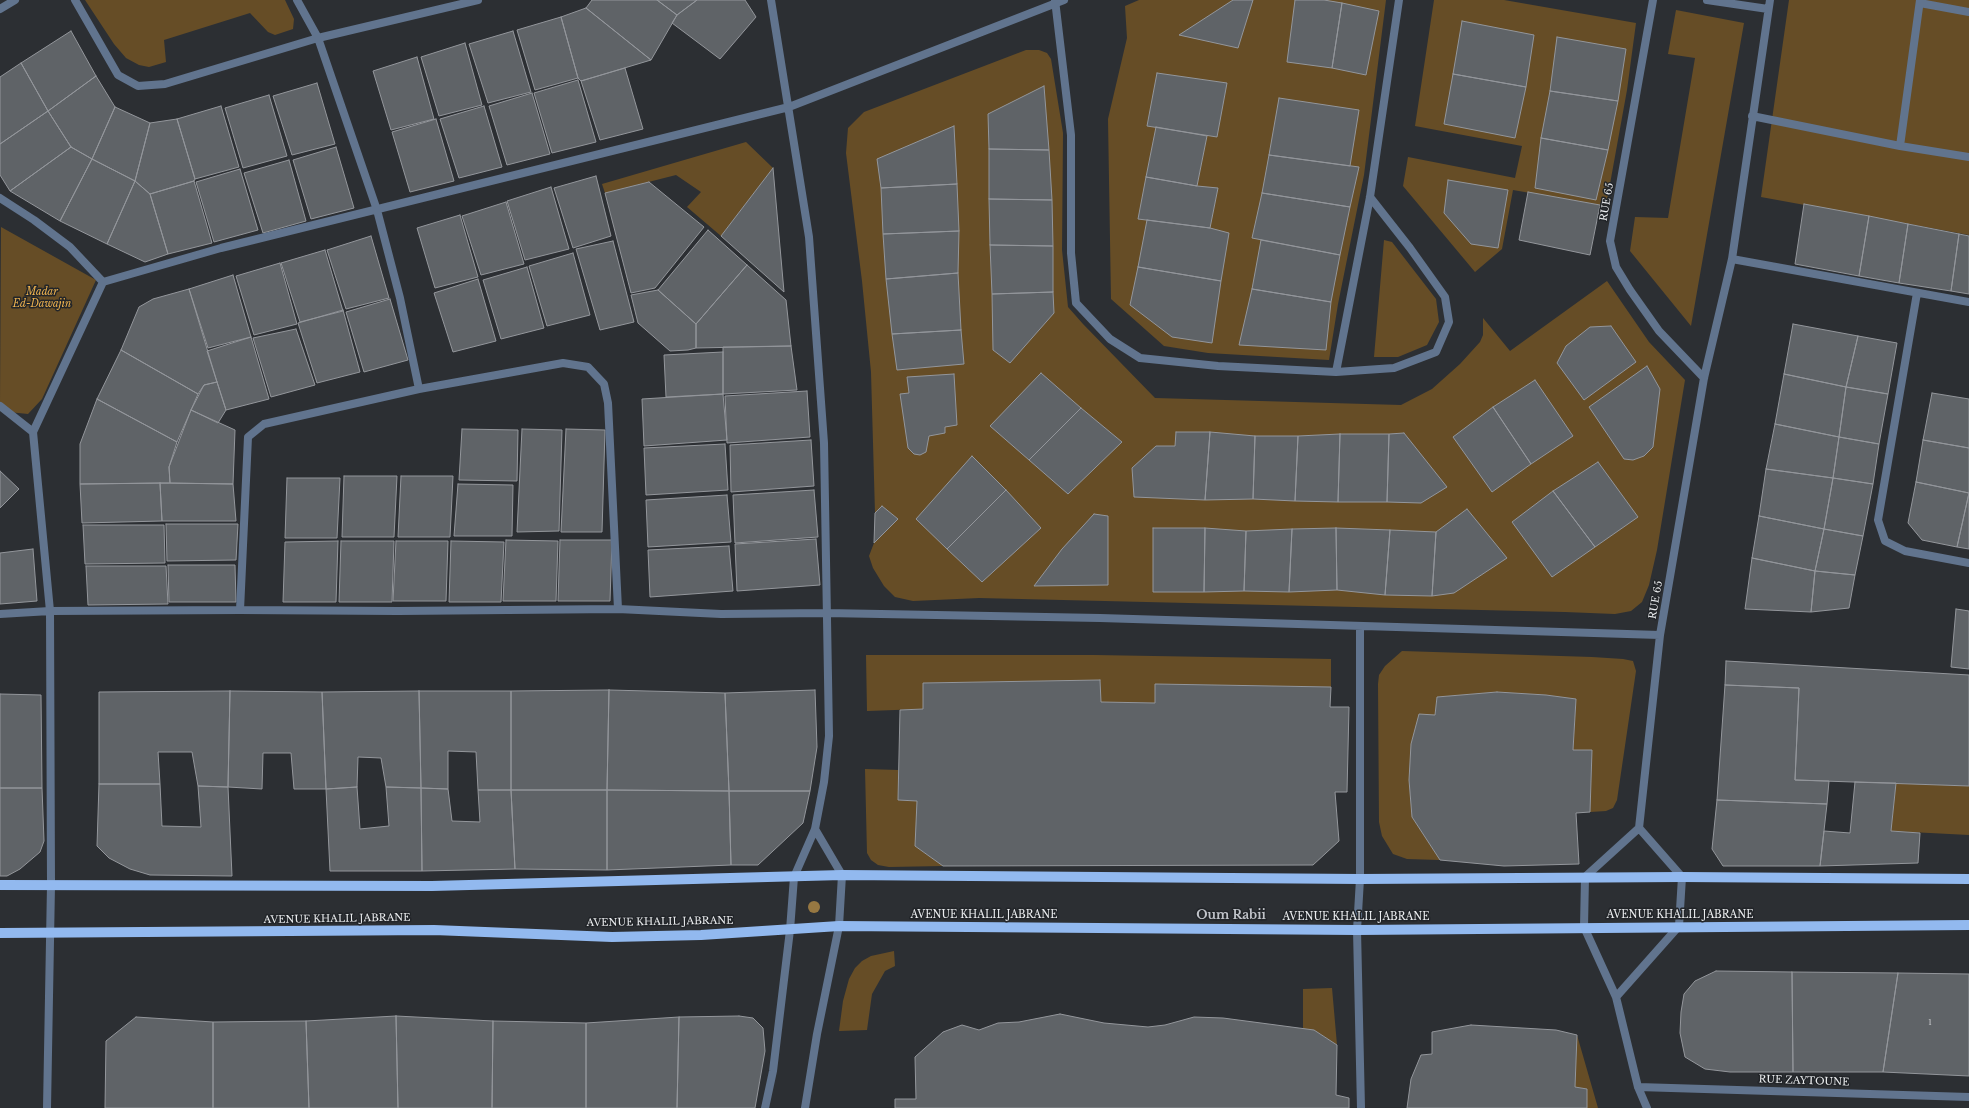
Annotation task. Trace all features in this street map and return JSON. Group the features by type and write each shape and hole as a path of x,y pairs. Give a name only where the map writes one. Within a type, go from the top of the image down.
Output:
{"main road":[{"path":"0,885 432,886 842,875 1969,879"},
{"name":"AVENUE KHALIL JABRANE","path":"0,933 50,934 434,930 612,937 701,935 839,926 1357,930 1679,926 1969,925"}],"street":[{"path":"0,9 15,0"},
{"path":"75,0 118,75 138,86 165,84 318,38 478,0"},
{"path":"297,0 318,38 377,210 400,298 419,389"},
{"path":"765,1108 773,1072 790,930 794,877 815,829 824,782 828,736 824,443 810,245 790,108 771,0"},
{"path":"47,1108 50,934 50,611 33,432 103,282 221,248 790,108 1055,2 1064,0"},
{"path":"1336,372 1370,197 1399,0"},
{"name":"RUE 65","path":"1653,0 1610,241 1616,267 1630,290 1659,331 1704,378"},
{"path":"1707,0 1768,9"},
{"name":"RUE 65","path":"1639,828 1660,635 1704,378 1732,259 1770,0"},
{"path":"1900,146 1920,1 1969,12"},
{"path":"1055,2 1071,135 1071,253 1076,303 1110,339 1140,358 1218,366 1336,372 1394,368 1436,352 1449,322 1445,297 1410,248 1370,197"},
{"path":"1752,116 1900,146 1969,157"},
{"path":"0,198 34,220 70,247 103,282"},
{"path":"1732,259 1969,302"},
{"path":"1917,293 1878,520 1885,541 1905,551 1969,563"},
{"path":"240,610 248,437 264,424 419,389 563,363 588,367 604,384 608,403 618,609"},
{"path":"0,406 33,432"},
{"path":"0,614 50,611 398,611 618,609 721,614 826,613 1100,618 1660,635"},
{"path":"1360,627 1360,878 1357,930 1361,1108"},
{"path":"1616,997 1679,926 1682,877 1639,828 1586,877 1584,927 1616,997 1638,1087 1647,1108"},
{"path":"805,1108 817,1034 839,926 842,875 815,829"},
{"name":"RUE ZAYTOUNE","path":"1638,1087 1969,1097"}],"green space":[{"path":"85,0 285,0 294,19 293,29 275,35 268,32 250,13 164,40 166,62 149,67 139,65 126,58 114,44"},
{"path":"1139,0 1386,0 1364,175 1338,304 1329,360 1208,353 1164,346 1111,299 1108,119 1127,38 1125,6"},
{"path":"1434,0 1504,0 1636,23 1627,90 1606,206 1513,190 1502,249 1475,272 1403,186 1408,157 1515,178 1522,146 1415,126"},
{"path":"1789,0 1969,0 1969,235 1761,197"},
{"path":"1676,10 1744,23 1691,326 1630,251 1635,217 1668,218 1695,58 1668,54"},
{"path":"1026,50 1039,50 1047,53 1051,59 1063,133 1062,250 1068,307 1155,398 1401,405 1432,389 1460,364 1480,342 1483,335 1483,318 1510,351 1607,281 1649,342 1685,380 1657,550 1649,585 1642,602 1631,611 1615,614 979,598 913,601 895,597 884,586 873,568 869,556 874,543 898,519 882,506 875,513 871,372 862,281 846,153 848,128 864,112"},
{"path":"746,142 773,168 721,236 687,207 701,192 676,175 605,193 602,184"},
{"name":"Madar Ed-Dawajin","path":"1,227 96,280 42,399 28,414 9,412 0,402"},
{"path":"1384,240 1392,242 1436,299 1439,322 1427,345 1398,357 1374,357"},
{"path":"1402,651 1592,657 1633,661 1636,671 1617,800 1613,808 1606,811 1590,812 1592,750 1573,750 1576,699 1546,695 1497,692 1437,697 1435,715 1419,715 1411,744 1409,780 1412,817 1440,860 1407,859 1393,854 1382,836 1379,822 1378,684 1379,675 1385,666"},
{"path":"866,655 1094,655 1331,659 1331,687 1155,684 1155,703 1101,702 1100,680 923,683 923,709 867,711"},
{"path":"865,769 898,770 898,800 917,801 915,846 943,866 889,867 878,865 871,860 867,853"},
{"path":"1896,783 1969,786 1969,835 1891,831"},
{"path":"894,951 895,966 885,971 872,994 867,1030 839,1031 843,1001 849,979 855,968 862,961 871,956"},
{"path":"1332,988 1337,1045 1314,1030 1303,1029 1303,989"},
{"path":"1577,1035 1598,1108 1587,1108 1587,1089 1575,1087"}],"building":[{"path":"592,0 657,0 677,15 651,60 586,8"},
{"path":"657,0 697,0 677,15"},
{"path":"697,0 745,0 756,17 720,59 672,23 677,15"},
{"path":"1233,0 1253,0 1238,48 1179,35"},
{"path":"1295,0 1324,0 1342,3 1332,68 1287,62"},
{"path":"1342,3 1379,11 1366,75 1332,68"},
{"path":"586,8 651,60 581,81 578,78 561,17"},
{"path":"561,17 578,78 535,90 517,30"},
{"path":"1462,21 1534,35 1526,87 1453,74"},
{"path":"71,31 96,76 48,111 21,63"},
{"path":"513,31 531,92 488,103 469,44"},
{"path":"1557,37 1626,49 1618,101 1550,91"},
{"path":"465,43 482,105 439,116 421,57"},
{"path":"417,57 434,119 391,130 373,71"},
{"path":"21,63 48,111 0,144 0,77"},
{"path":"625,68 643,129 600,140 581,81"},
{"path":"1157,73 1227,83 1217,137 1147,126"},
{"path":"1453,74 1526,87 1515,138 1444,124"},
{"path":"96,76 115,107 92,159 71,147 48,111"},
{"path":"578,80 596,142 552,153 534,93"},
{"path":"317,83 335,144 292,155 273,96"},
{"path":"1044,86 1049,150 989,149 988,114"},
{"path":"1550,91 1618,101 1608,150 1541,138"},
{"path":"532,93 550,154 507,165 489,106"},
{"path":"269,95 287,156 243,168 225,108"},
{"path":"1279,98 1359,110 1350,166 1269,155"},
{"path":"221,106 239,167 195,179 177,119"},
{"path":"484,106 502,167 459,178 440,119"},
{"path":"115,107 150,123 135,181 92,159"},
{"path":"48,111 71,147 10,191 0,175 0,144"},
{"path":"177,119 195,179 194,181 150,194 135,181 150,123"},
{"path":"436,119 454,181 410,192 392,132"},
{"path":"954,126 957,184 881,188 877,159"},
{"path":"1156,127 1207,136 1197,186 1146,177"},
{"path":"1541,138 1608,150 1596,200 1535,188"},
{"path":"71,147 92,159 60,221 10,191"},
{"path":"336,147 354,208 311,219 293,160"},
{"path":"989,149 1049,150 1052,200 989,199"},
{"path":"1269,155 1359,167 1350,207 1262,193"},
{"path":"92,159 135,181 107,244 60,221"},
{"path":"289,160 306,221 263,233 244,173"},
{"path":"773,168 784,292 721,236"},
{"path":"240,169 258,230 214,242 196,182"},
{"path":"596,176 611,236 573,248 554,188"},
{"path":"1146,177 1218,188 1210,228 1138,219"},
{"path":"1448,180 1508,190 1498,248 1471,244 1444,213"},
{"path":"135,181 150,194 168,254 145,262 107,244"},
{"path":"194,181 212,243 168,254 150,194"},
{"path":"649,182 704,227 655,288 631,293 605,193"},
{"path":"957,184 959,231 883,234 881,188"},
{"path":"551,187 569,249 525,260 507,201"},
{"path":"1528,192 1600,205 1590,255 1519,240"},
{"path":"1262,193 1350,207 1340,255 1252,238"},
{"path":"989,199 1052,200 1053,246 990,245"},
{"path":"506,202 524,264 481,275 462,216"},
{"path":"1804,204 1869,216 1859,276 1795,264"},
{"path":"460,215 478,277 435,288 417,228"},
{"path":"1869,216 1908,224 1899,283 1859,276"},
{"path":"1147,220 1210,228 1229,233 1221,281 1138,267"},
{"path":"1908,224 1959,234 1951,291 1899,283"},
{"path":"708,230 747,265 696,324 658,290"},
{"path":"959,231 958,273 886,279 883,234"},
{"path":"1959,234 1969,236 1969,294 1951,291"},
{"path":"371,236 389,298 346,309 327,250"},
{"path":"1261,240 1340,255 1331,302 1252,289"},
{"path":"613,241 634,322 600,330 576,249"},
{"path":"990,245 1053,246 1053,292 992,294"},
{"path":"325,250 343,311 300,322 281,263"},
{"path":"573,253 590,315 547,326 529,266"},
{"path":"280,263 297,324 254,335 236,276"},
{"path":"747,265 786,300 791,346 696,348 696,324"},
{"path":"527,267 544,328 501,339 483,280"},
{"path":"1138,267 1221,281 1212,343 1172,337 1130,305"},
{"path":"958,273 961,330 892,334 886,279"},
{"path":"233,275 251,337 208,348 189,289"},
{"path":"478,279 496,341 453,352 434,293"},
{"path":"189,289 217,382 204,385 198,394 121,350 139,307 153,299"},
{"path":"1252,289 1331,302 1326,350 1239,345"},
{"path":"658,290 696,324 696,348 670,351 638,323 631,295"},
{"path":"1053,292 1054,313 1010,363 993,350 992,294"},
{"path":"390,299 408,360 364,372 346,312"},
{"path":"343,310 360,372 317,383 298,323"},
{"path":"1793,324 1858,336 1846,387 1784,374"},
{"path":"1611,326 1636,362 1584,400 1557,363 1566,346 1590,327"},
{"path":"296,329 315,385 271,397 253,338"},
{"path":"961,330 964,364 897,370 892,334"},
{"path":"1858,336 1897,343 1888,394 1846,387"},
{"path":"251,337 269,399 226,410 207,351"},
{"path":"791,346 797,390 723,394 723,347"},
{"path":"121,350 198,394 177,442 97,399"},
{"path":"723,352 723,394 666,397 664,355"},
{"path":"1647,366 1660,389 1653,447 1644,456 1633,460 1624,459 1589,407"},
{"path":"1041,373 1081,408 1029,460 990,426"},
{"path":"954,374 957,425 945,427 945,433 929,436 926,452 920,455 914,454 908,448 900,394 909,393 907,377"},
{"path":"1784,374 1846,387 1839,437 1775,424"},
{"path":"1535,380 1573,436 1531,464 1493,407"},
{"path":"217,382 226,410 218,423 191,410 204,385"},
{"path":"1846,387 1888,394 1879,444 1839,437"},
{"path":"807,391 810,437 727,443 725,396"},
{"path":"1932,393 1969,399 1969,448 1923,440"},
{"path":"723,394 727,440 644,446 642,399"},
{"path":"97,399 177,442 169,467 170,483 80,484 80,444"},
{"path":"1493,407 1531,464 1492,492 1453,437"},
{"path":"1081,408 1122,442 1068,494 1029,460"},
{"path":"191,410 235,430 233,484 170,483 169,467"},
{"path":"1775,424 1839,437 1833,478 1766,469"},
{"path":"462,429 518,430 517,481 459,480"},
{"path":"522,429 562,430 559,531 517,532"},
{"path":"566,429 605,430 602,532 561,532"},
{"path":"1176,432 1210,432 1205,500 1134,497 1132,468 1156,446 1175,446"},
{"path":"1210,432 1255,436 1253,499 1205,500"},
{"path":"1404,433 1447,487 1421,503 1387,502 1389,434"},
{"path":"1340,434 1338,502 1295,501 1298,436"},
{"path":"1340,434 1389,434 1387,502 1338,502"},
{"path":"1255,436 1298,436 1295,501 1253,499"},
{"path":"1839,437 1879,444 1873,484 1833,478"},
{"path":"811,440 814,486 731,492 730,445"},
{"path":"1923,440 1969,448 1969,493 1916,482"},
{"path":"725,444 728,490 646,495 644,448"},
{"path":"972,456 1006,490 947,549 916,519"},
{"path":"1598,462 1638,517 1595,547 1553,491"},
{"path":"1766,469 1833,478 1824,529 1759,516"},
{"path":"0,471 19,489 0,508"},
{"path":"344,476 397,476 394,537 342,537"},
{"path":"401,476 453,476 450,537 398,537"},
{"path":"287,478 340,478 337,538 285,538"},
{"path":"1833,478 1873,484 1863,536 1824,529"},
{"path":"1916,482 1969,493 1957,547 1922,540 1908,523"},
{"path":"160,483 162,521 82,523 80,484"},
{"path":"160,483 233,484 236,521 162,521"},
{"path":"458,484 513,485 512,536 454,536"},
{"path":"814,490 818,537 735,543 733,495"},
{"path":"1006,490 1041,528 982,582 947,549"},
{"path":"1553,491 1595,547 1552,577 1512,522"},
{"path":"1969,493 1969,549 1957,547"},
{"path":"727,495 731,542 648,547 646,500"},
{"path":"882,506 898,519 874,543 875,513"},
{"path":"1467,509 1507,558 1454,593 1432,596 1436,532"},
{"path":"1094,514 1108,516 1108,585 1034,586 1062,549"},
{"path":"1759,516 1824,529 1815,571 1752,558"},
{"path":"166,524 238,524 236,560 167,561"},
{"path":"83,525 164,525 165,563 85,564"},
{"path":"1153,528 1205,528 1204,592 1153,592"},
{"path":"1205,528 1246,531 1244,591 1204,592"},
{"path":"1336,528 1337,590 1289,592 1292,529"},
{"path":"1336,528 1390,530 1385,595 1337,590"},
{"path":"1292,529 1289,592 1244,591 1246,531"},
{"path":"1824,529 1863,536 1855,575 1815,571"},
{"path":"1390,530 1436,532 1432,596 1385,595"},
{"path":"816,539 820,585 737,591 735,544"},
{"path":"506,540 558,541 556,601 503,601"},
{"path":"560,540 612,540 610,601 558,601"},
{"path":"338,541 336,602 283,602 285,542"},
{"path":"341,541 394,541 392,602 339,602"},
{"path":"396,541 448,541 446,601 393,601"},
{"path":"451,541 504,542 501,602 449,602"},
{"path":"729,546 733,591 650,597 648,550"},
{"path":"33,549 37,601 0,604 0,553"},
{"path":"1752,558 1815,571 1811,612 1745,609"},
{"path":"168,565 235,565 236,602 169,602"},
{"path":"86,566 166,566 168,604 88,605"},
{"path":"1815,571 1855,575 1849,608 1811,612"},
{"path":"1956,609 1969,611 1969,669 1951,667"},
{"path":"1726,661 1969,675 1969,786 1795,780 1799,688 1725,685"},
{"path":"1100,680 1101,702 1155,703 1155,684 1331,687 1330,707 1349,707 1347,792 1335,792 1339,841 1313,865 943,866 915,846 917,801 898,800 900,710 923,709 923,683"},
{"path":"1725,685 1799,688 1795,780 1829,781 1827,804 1717,800"},
{"path":"609,690 607,790 511,790 511,691"},
{"path":"609,690 725,693 729,791 607,790"},
{"path":"815,690 817,747 810,791 729,791 725,693"},
{"path":"230,691 228,787 198,786 192,752 158,752 160,784 99,784 99,692"},
{"path":"230,691 322,692 326,789 294,789 291,753 263,753 262,789 228,787"},
{"path":"419,691 421,788 386,787 381,758 358,757 357,787 326,789 322,692"},
{"path":"419,691 511,691 511,790 478,790 476,752 448,751 448,789 421,788"},
{"path":"1497,692 1546,695 1576,699 1573,750 1592,750 1590,812 1576,813 1579,864 1504,866 1440,860 1412,817 1409,780 1411,744 1419,714 1435,715 1437,697"},
{"path":"0,694 41,695 42,788 0,788"},
{"path":"1855,782 1896,783 1891,831 1920,833 1918,863 1820,866 1824,831 1850,833"},
{"path":"99,784 160,784 162,826 201,827 198,786 228,787 232,876 150,875 130,869 109,858 97,846"},
{"path":"357,787 360,829 389,826 386,787 421,788 422,871 330,871 326,789"},
{"path":"0,788 42,788 44,841 40,852 20,869 7,876 0,876"},
{"path":"421,788 448,789 452,821 480,822 478,790 511,790 515,869 422,871"},
{"path":"511,790 607,790 607,870 515,869"},
{"path":"607,790 729,791 731,865 607,870"},
{"path":"729,791 810,791 803,823 758,865 731,865"},
{"path":"1717,800 1827,804 1820,866 1723,866 1712,849"},
{"path":"1716,971 1792,972 1793,1072 1730,1072 1705,1069 1685,1057 1680,1033 1684,994 1695,981"},
{"path":"1792,972 1898,973 1883,1072 1793,1072"},
{"path":"1898,973 1969,974 1969,1076 1883,1072"},
{"path":"1060,1014 1104,1023 1148,1027 1165,1025 1194,1017 1223,1018 1314,1030 1337,1045 1336,1095 1349,1098 1349,1108 895,1108 895,1099 916,1099 915,1057 943,1032 962,1025 979,1030 998,1023 1019,1022"},
{"path":"396,1016 398,1108 309,1108 306,1021"},
{"path":"396,1016 493,1021 492,1108 398,1108"},
{"path":"739,1016 753,1018 763,1028 765,1051 755,1108 677,1108 679,1017"},
{"path":"136,1017 213,1022 213,1108 105,1108 106,1041"},
{"path":"679,1017 677,1108 586,1108 586,1023"},
{"path":"306,1021 309,1108 213,1108 213,1022"},
{"path":"493,1021 586,1023 586,1108 492,1108"},
{"path":"1471,1025 1556,1030 1577,1035 1575,1087 1587,1089 1587,1108 1407,1108 1411,1079 1421,1055 1432,1054 1432,1032"}],"district":[{"name":"Oum Rabii","path":"1231,916"}]}
